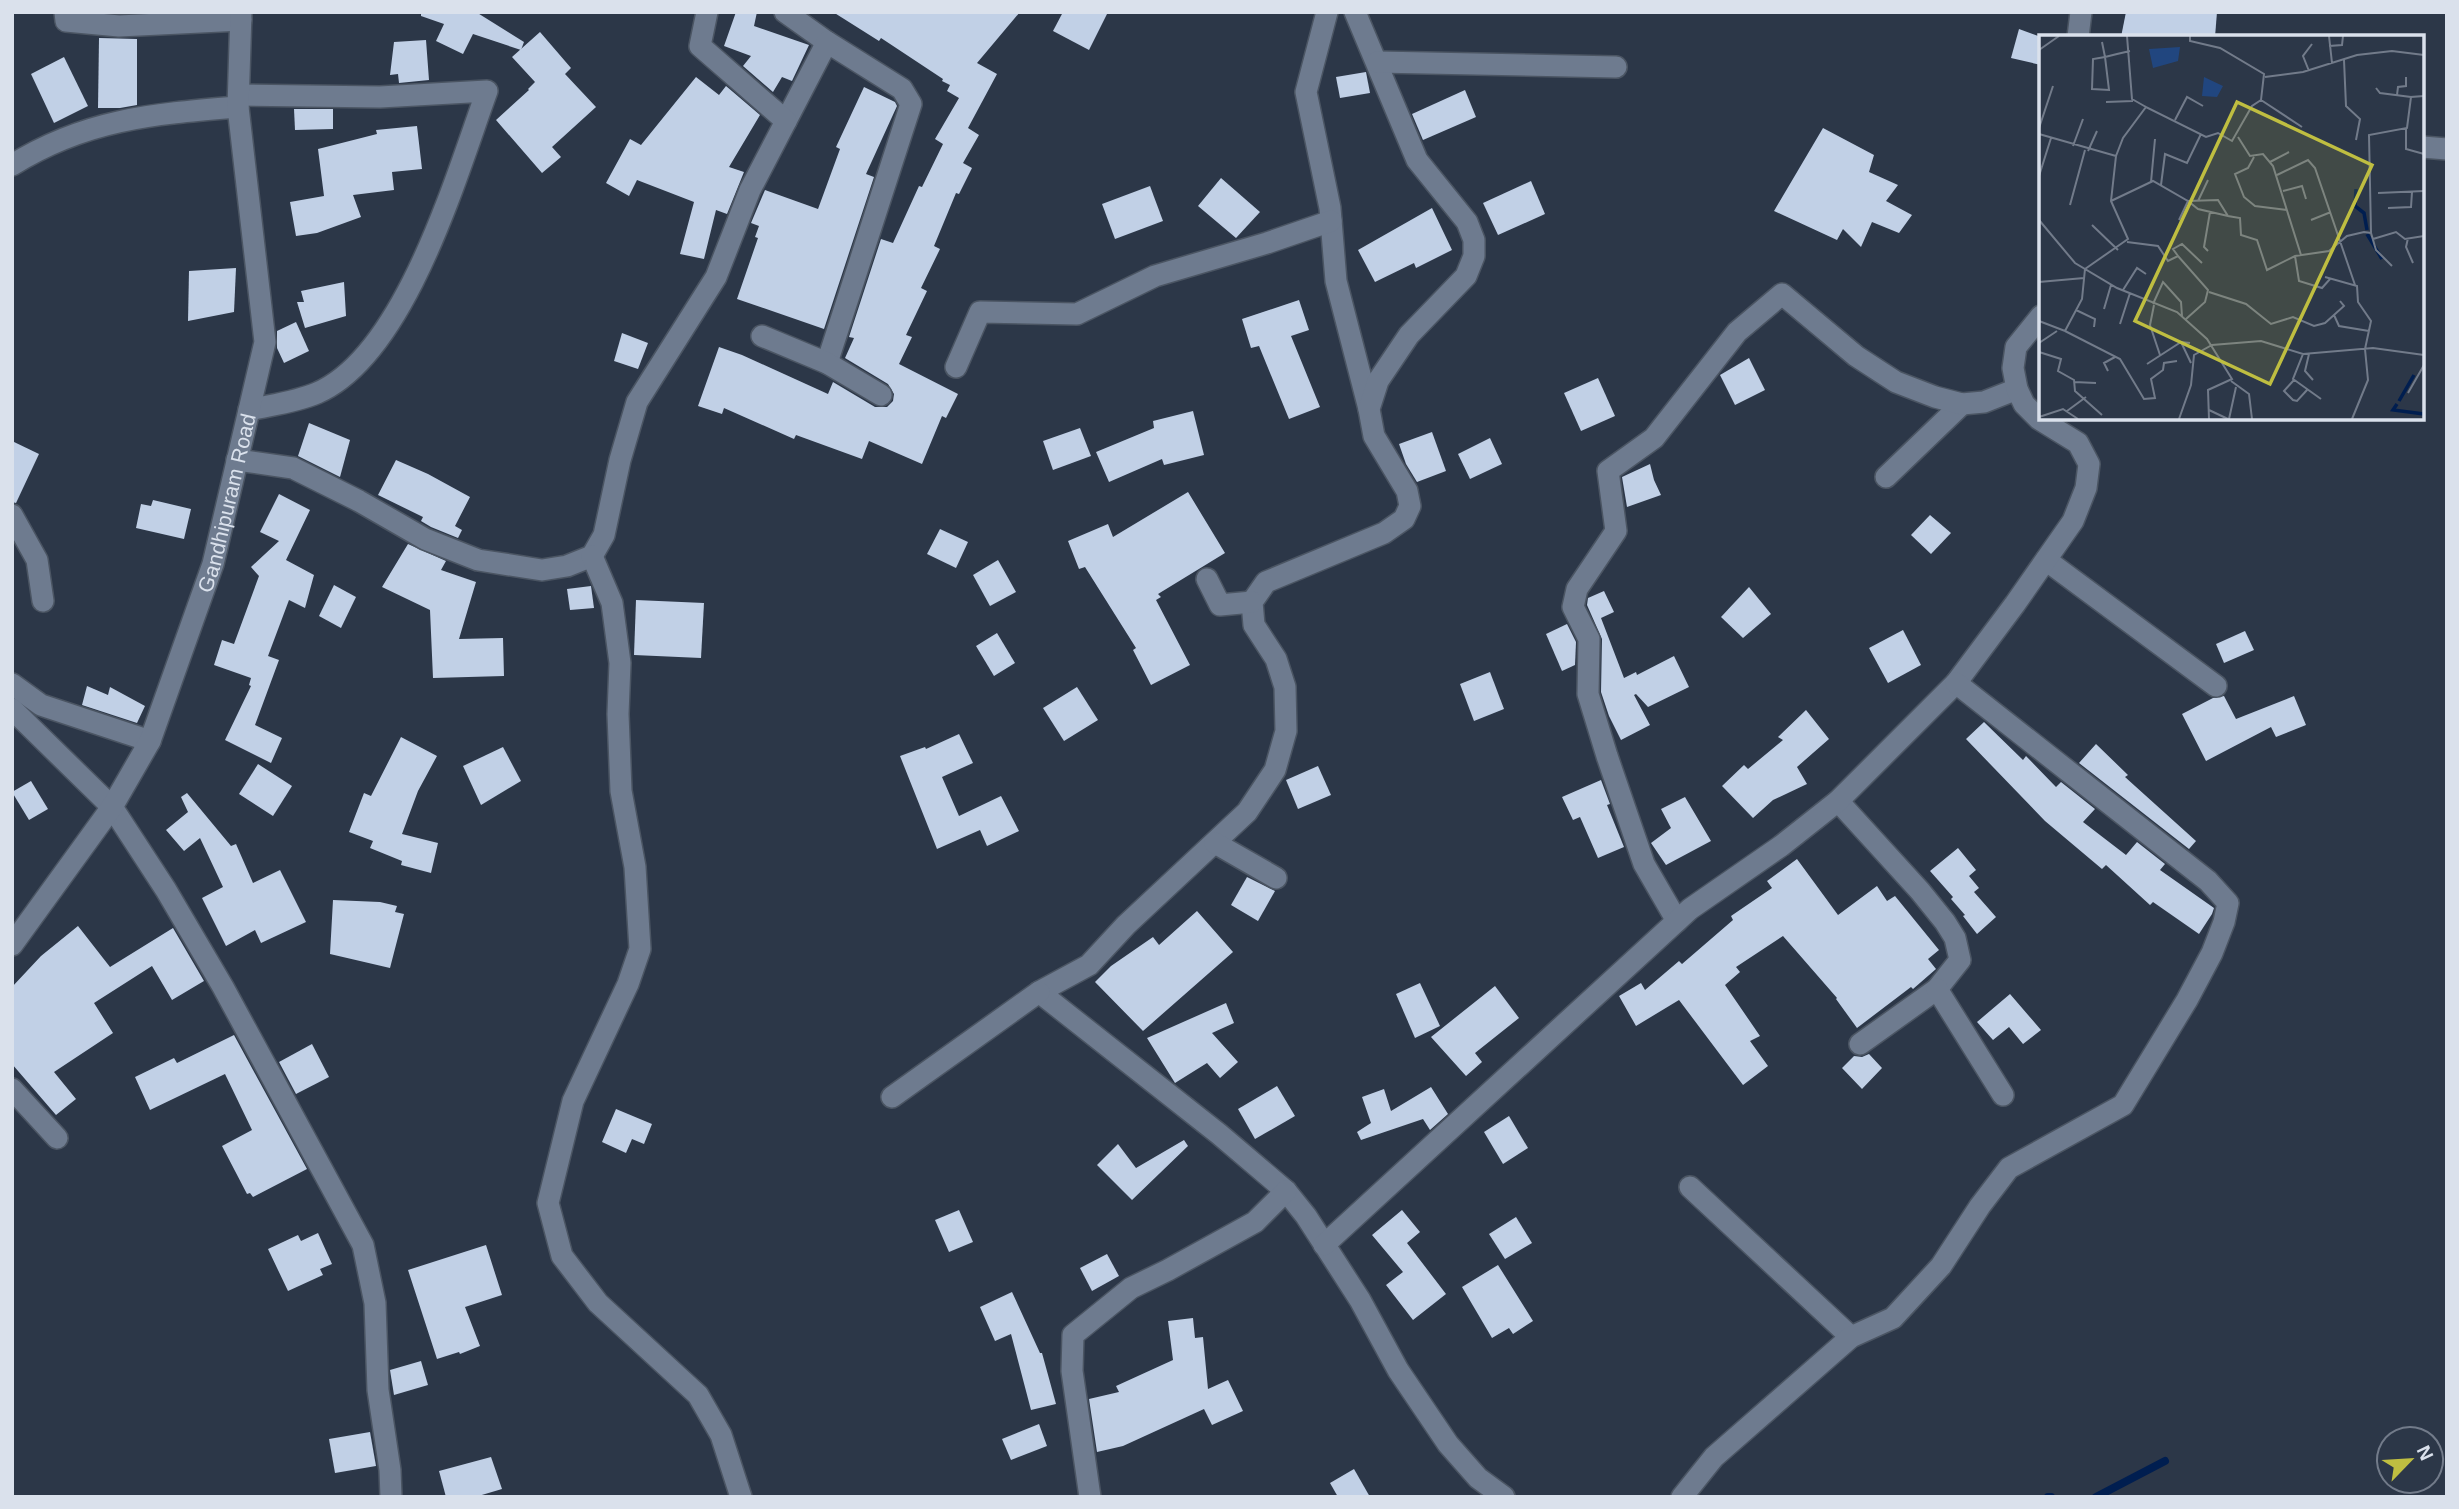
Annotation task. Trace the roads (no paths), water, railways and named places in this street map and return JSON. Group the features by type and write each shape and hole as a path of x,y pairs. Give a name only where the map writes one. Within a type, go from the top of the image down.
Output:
{"street":[{"path":"65,12 66,21 119,26 241,16"},
{"path":"707,12 700,46 786,121"},
{"path":"785,12 902,89 911,104 827,363"},
{"path":"891,1097 1039,992 1089,965 1126,925 1247,812 1275,770 1286,731 1285,687 1276,659 1254,625 1252,602 1266,582 1384,533 1404,519 1410,506 1407,491 1374,436 1336,281 1331,221 1306,92 1327,12"},
{"path":"1355,12 1417,160 1467,222 1474,240 1474,256 1466,276 1409,335 1378,381 1369,409"},
{"path":"2078,35 2081,12"},
{"name":"Gandhipuram Road","path":"12,945 113,807 150,741 213,564 265,342 238,101 241,16"},
{"path":"237,460 293,468 359,501 425,539 478,560 541,570 567,566 592,556 604,535 620,460 637,402 716,277 750,190 827,42"},
{"path":"1377,62 1616,67"},
{"path":"12,165 74,133 148,115 238,101 486,91 439,227 415,279 377,342 337,382 316,394 249,410"},
{"path":"2424,147 2447,149"},
{"path":"956,367 980,312 1077,314 1154,276 1331,221"},
{"path":"1677,921 1644,864 1607,756 1588,694 1589,639 1573,607 1577,589 1616,531 1608,471 1654,438 1737,332 1782,294 1856,356 1896,382 1962,404 1984,402 2017,389"},
{"path":"2039,318 2016,347 2013,368 2017,389 2024,404 2039,419"},
{"path":"762,336 827,363 881,396"},
{"path":"1886,477 1962,404"},
{"path":"1324,1245 1690,909 1781,846 1838,801 1956,683 2073,521 2087,488 2088,464 2078,443 2041,420"},
{"path":"12,515 37,560 43,601"},
{"path":"592,556 612,603 620,663 618,714 621,791 635,867 640,949 628,984 573,1101 548,1203 562,1256 598,1303 698,1395 721,1435 741,1497"},
{"path":"2046,560 2216,686"},
{"path":"1207,579 1220,606 1252,602"},
{"path":"1682,1497 1714,1457 1851,1337 1894,1318 1941,1266 1980,1206 2009,1168 2123,1105 2169,1032 2212,953 2224,922 2228,903 2208,881 1956,683"},
{"path":"12,684 41,705 150,741"},
{"path":"12,709 113,807 223,987 363,1245 375,1304 378,1390 390,1470 391,1497"},
{"path":"1838,801 1920,891 1955,938 1960,960 1937,989 1860,1044"},
{"path":"1215,843 1276,878"},
{"path":"1937,989 2003,1095"},
{"path":"1039,992 1219,1134 1286,1191 1306,1216 1360,1300 1398,1370 1448,1444 1478,1478 1504,1497"},
{"path":"12,1089 57,1138"},
{"path":"1690,1187 1851,1337"},
{"path":"1090,1497 1072,1371 1073,1335 1131,1288 1255,1222 1286,1191"}],"waterway":[{"path":"2096,1497 2165,1461"}]}
